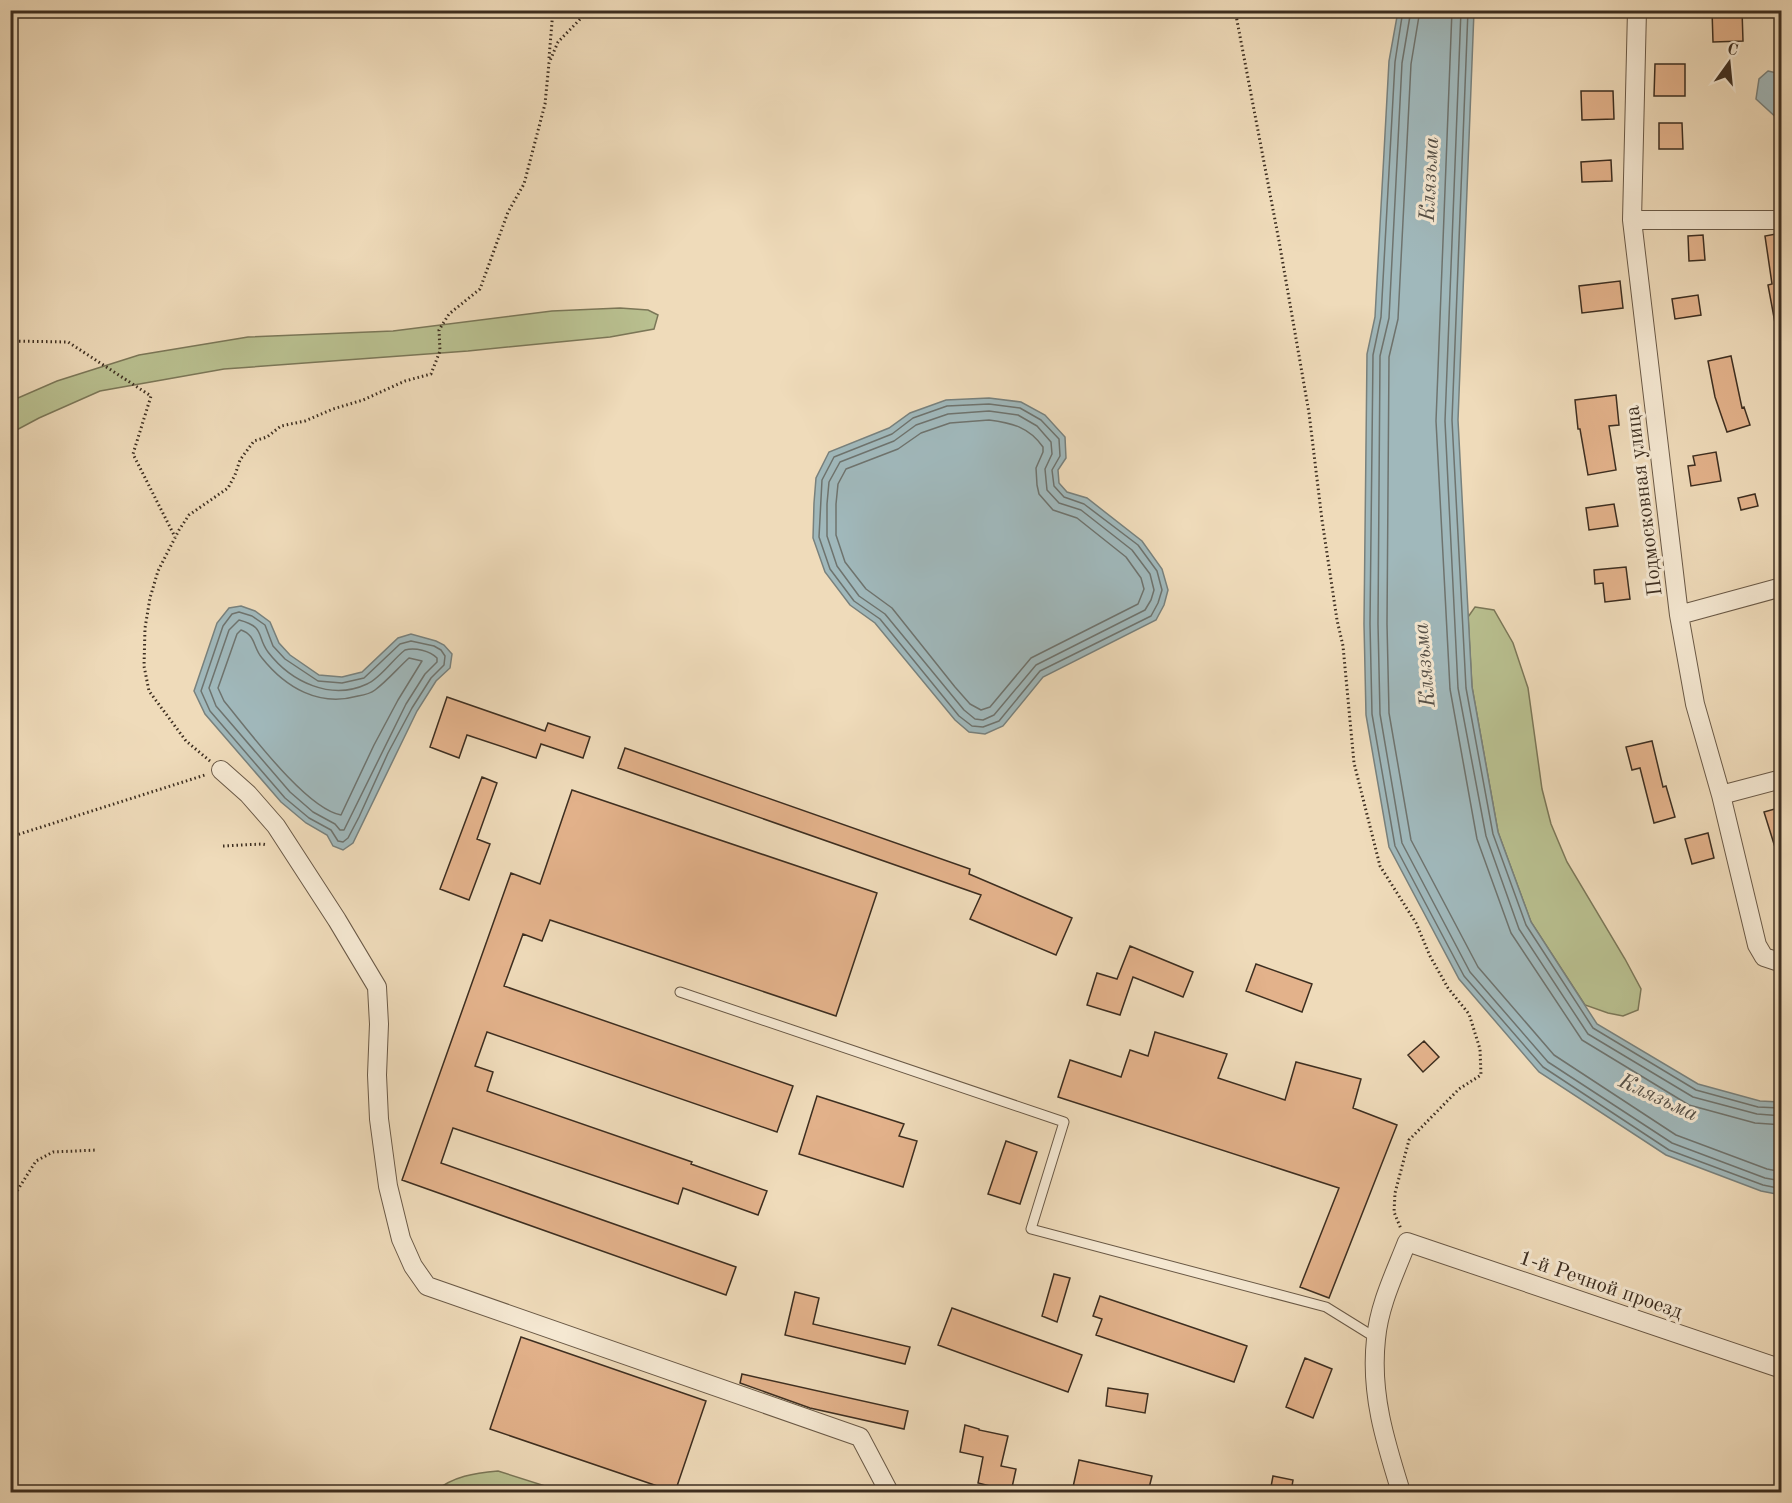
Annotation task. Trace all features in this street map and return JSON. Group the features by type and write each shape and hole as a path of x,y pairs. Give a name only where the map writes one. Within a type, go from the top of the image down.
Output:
{"street":[{"name":"Подмосковная улица","path":"1637,10 1632,220 1678,615 1695,704 1721,795 1757,945 1764,957 1782,963"},
{"path":"1632,220 1782,220"},
{"path":"1678,615 1782,587"},
{"path":"221,770 248,794 276,826 377,987 379,1119 388,1186 401,1239 413,1266 427,1286 860,1437 889,1492"},
{"path":"1721,795 1782,779"},
{"path":"1401,1492 1387,1448 1376,1401 1376,1338 1384,1302 1407,1242"},
{"name":"1-й Речной проезд","path":"1407,1242 1782,1369"}],"lane":[{"path":"680,992 1064,1122 1031,1229 1326,1307 1376,1338"}],"path":[{"path":"221,770 186,741 149,691 144,666 145,627 158,571 189,515 228,488 240,460 254,441 267,437 281,426 305,421 363,400 405,381 430,374 440,351 439,330 449,314 480,289 508,212 524,184 545,104 553,10"},
{"path":"549,63 558,42 590,10"},
{"path":"1234,10 1279,241 1309,413 1325,542 1343,646 1354,763 1380,866 1416,923 1430,956 1448,988 1469,1014 1480,1049 1481,1075 1459,1089 1409,1140 1395,1193 1394,1212 1407,1242"},
{"path":"10,341 68,342 151,396 133,454 175,537"},
{"path":"10,837 221,770"},
{"path":"223,846 262,844 292,852"},
{"path":"10,1202 36,1161 53,1152 97,1150"}],"green space":[{"path":"620,308 648,310 658,315 654,329 610,337 468,351 224,369 100,391 11,433 11,401 57,381 139,355 248,337 393,331 552,311"},
{"path":"1475,607 1494,610 1513,643 1528,688 1542,789 1551,824 1567,862 1641,989 1638,1010 1623,1016 1585,1005 1531,922 1498,832 1472,687 1468,617"},
{"path":"498,1471 564,1492 434,1492 457,1479 473,1474"}],"water":[{"name":"Клязьма","path":"1398,11 1474,11 1458,420 1472,687 1498,832 1531,922 1597,1024 1698,1084 1760,1101 1781,1102 1781,1195 1761,1191 1666,1155 1539,1072 1459,979 1389,847 1366,715 1364,624 1367,354 1375,317 1389,61"},
{"path":"1768,71 1781,74 1781,122 1756,99 1759,79"},
{"path":"989,398 1021,402 1045,415 1065,437 1066,458 1058,470 1059,483 1067,492 1087,498 1142,541 1162,569 1168,590 1164,605 1156,620 1043,677 1003,726 985,734 969,732 955,720 875,623 850,605 825,572 813,538 816,478 829,452 889,428 910,413 946,400"},
{"path":"241,606 255,611 270,622 279,643 290,655 319,675 342,677 362,672 398,638 411,634 436,641 444,645 452,654 450,668 436,681 417,711 353,843 343,850 333,846 327,835 306,823 281,802 205,714 194,691 217,623 229,608"}],"building":[{"path":"1712,10 1742,10 1743,41 1713,42"},
{"path":"1655,64 1685,64 1685,96 1654,96"},
{"path":"1581,91 1613,91 1614,119 1582,120"},
{"path":"1659,123 1682,123 1683,149 1659,149"},
{"path":"1611,160 1612,181 1582,182 1581,162"},
{"path":"1782,233 1782,322 1775,323 1768,285 1772,284 1765,236"},
{"path":"1703,235 1705,260 1689,261 1688,236"},
{"path":"1620,281 1623,308 1582,313 1579,286"},
{"path":"1698,295 1701,315 1675,319 1672,299"},
{"path":"1731,356 1742,408 1744,407 1750,425 1727,432 1715,397 1708,361"},
{"path":"1616,395 1619,425 1609,426 1616,470 1588,475 1580,429 1578,429 1575,400"},
{"path":"1716,452 1721,481 1691,486 1688,466 1695,465 1693,456"},
{"path":"1755,494 1758,506 1741,510 1738,498"},
{"path":"1614,504 1618,526 1589,530 1586,508"},
{"path":"1626,567 1630,599 1605,602 1603,583 1595,584 1594,570"},
{"path":"447,697 545,731 548,723 590,737 583,758 541,744 536,758 467,735 459,758 430,747"},
{"path":"1652,741 1663,787 1666,786 1675,817 1654,823 1640,768 1632,770 1626,747"},
{"path":"625,748 970,869 969,874 1072,918 1056,955 970,919 981,895 618,768"},
{"path":"482,777 497,783 477,839 490,844 469,900 440,889"},
{"path":"572,790 877,893 836,1016 550,920 542,941 523,934 504,986 793,1086 777,1132 487,1032 475,1066 493,1072 487,1091 692,1162 691,1164 767,1191 758,1215 683,1188 678,1204 453,1128 441,1163 736,1267 726,1295 402,1180 511,873 540,884"},
{"path":"1782,807 1782,859 1779,860 1764,812"},
{"path":"1708,833 1714,858 1692,864 1685,839"},
{"path":"1130,946 1193,972 1183,997 1133,977 1120,1015 1087,1005 1097,973 1117,979"},
{"path":"1256,964 1312,984 1302,1012 1246,991"},
{"path":"1155,1032 1227,1054 1218,1078 1285,1100 1296,1062 1361,1079 1353,1108 1397,1125 1329,1298 1300,1287 1339,1188 1058,1097 1070,1060 1121,1077 1130,1050 1148,1056"},
{"path":"1424,1041 1439,1057 1423,1072 1408,1055"},
{"path":"817,1096 904,1124 899,1136 917,1141 903,1187 799,1154"},
{"path":"1006,1141 1037,1152 1020,1204 988,1194"},
{"path":"1054,1274 1070,1278 1057,1322 1042,1316"},
{"path":"795,1292 819,1298 813,1324 910,1347 905,1364 785,1335"},
{"path":"1100,1296 1247,1346 1234,1382 1096,1335 1102,1319 1093,1316"},
{"path":"952,1308 1082,1355 1068,1392 938,1345"},
{"path":"521,1337 706,1401 675,1492 490,1429"},
{"path":"1305,1358 1332,1369 1313,1418 1286,1407"},
{"path":"742,1374 908,1411 904,1429 810,1408 740,1383"},
{"path":"1108,1388 1148,1394 1145,1413 1106,1406"},
{"path":"965,1425 1008,1436 1001,1466 1016,1469 1011,1492 997,1492 998,1488 978,1483 983,1457 960,1452"},
{"path":"1079,1460 1152,1476 1148,1492 1099,1492 1073,1487"},
{"path":"1273,1476 1293,1480 1291,1492 1270,1492"}]}
